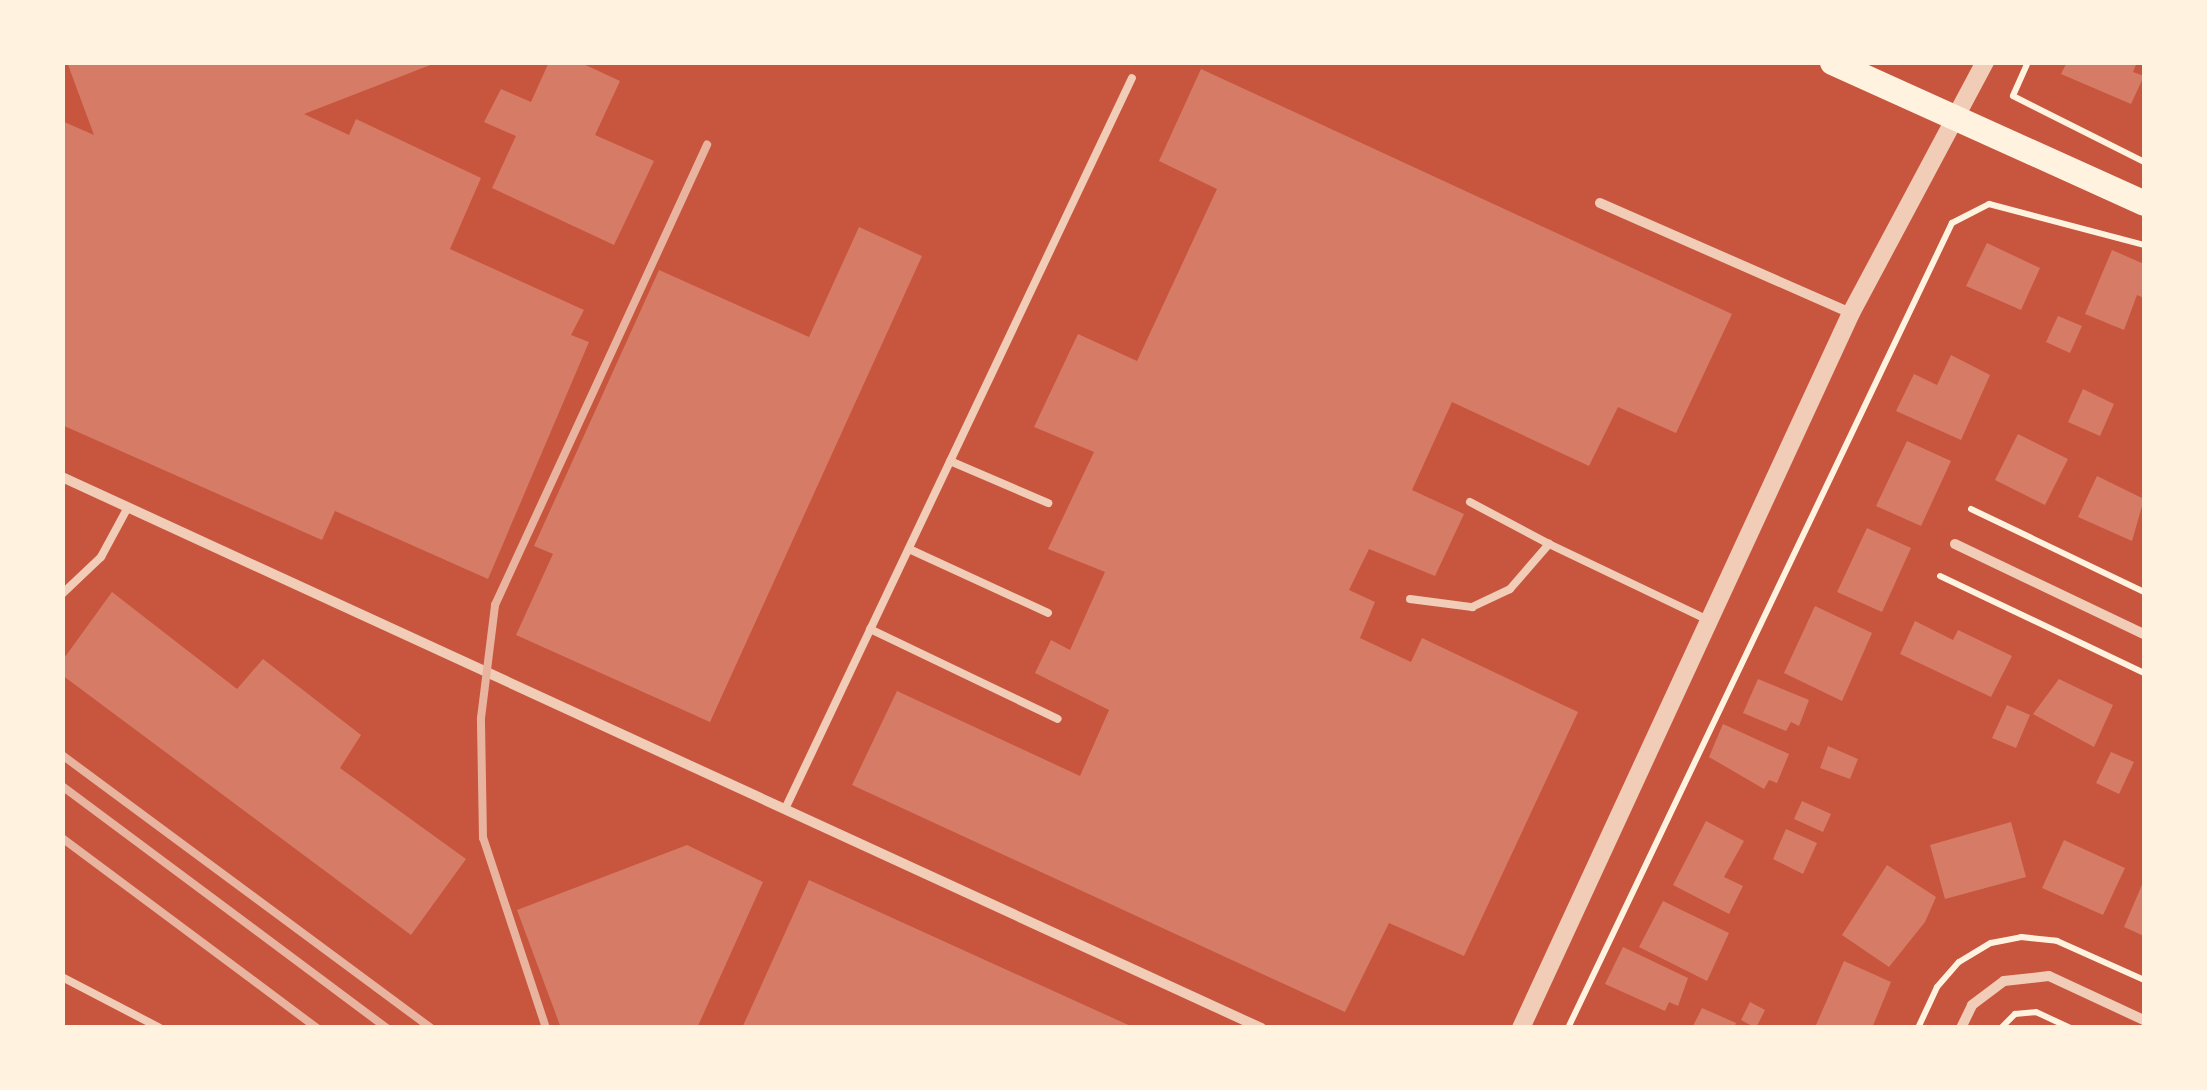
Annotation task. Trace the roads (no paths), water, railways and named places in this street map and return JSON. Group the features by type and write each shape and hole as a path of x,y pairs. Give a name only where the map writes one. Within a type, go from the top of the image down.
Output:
{"main road":[{"path":"1832,62 1956,122 2144,202"}],"street":[{"path":"1520,1028 1851,314 1985,62"},
{"path":"1600,203 1851,314"},
{"path":"62,478 1261,1028"},
{"path":"1955,544 2144,634"},
{"path":"1962,1028 1972,1005 2004,981 2049,976 2144,1020"}],"lane":[{"path":"784,809 1132,78"},
{"path":"950,462 1048,504"},
{"path":"1470,502 1708,620"},
{"path":"62,594 101,556 128,508"},
{"path":"1410,599 1472,607 1510,590 1549,544"},
{"path":"908,549 1048,613"},
{"path":"870,629 1058,719"},
{"path":"62,977 160,1028"}],"railway":[{"path":"546,1028 483,838 481,718 495,605 707,145"},
{"path":"62,755 431,1028"},
{"path":"62,786 387,1028"},
{"path":"62,838 317,1028"}]}
